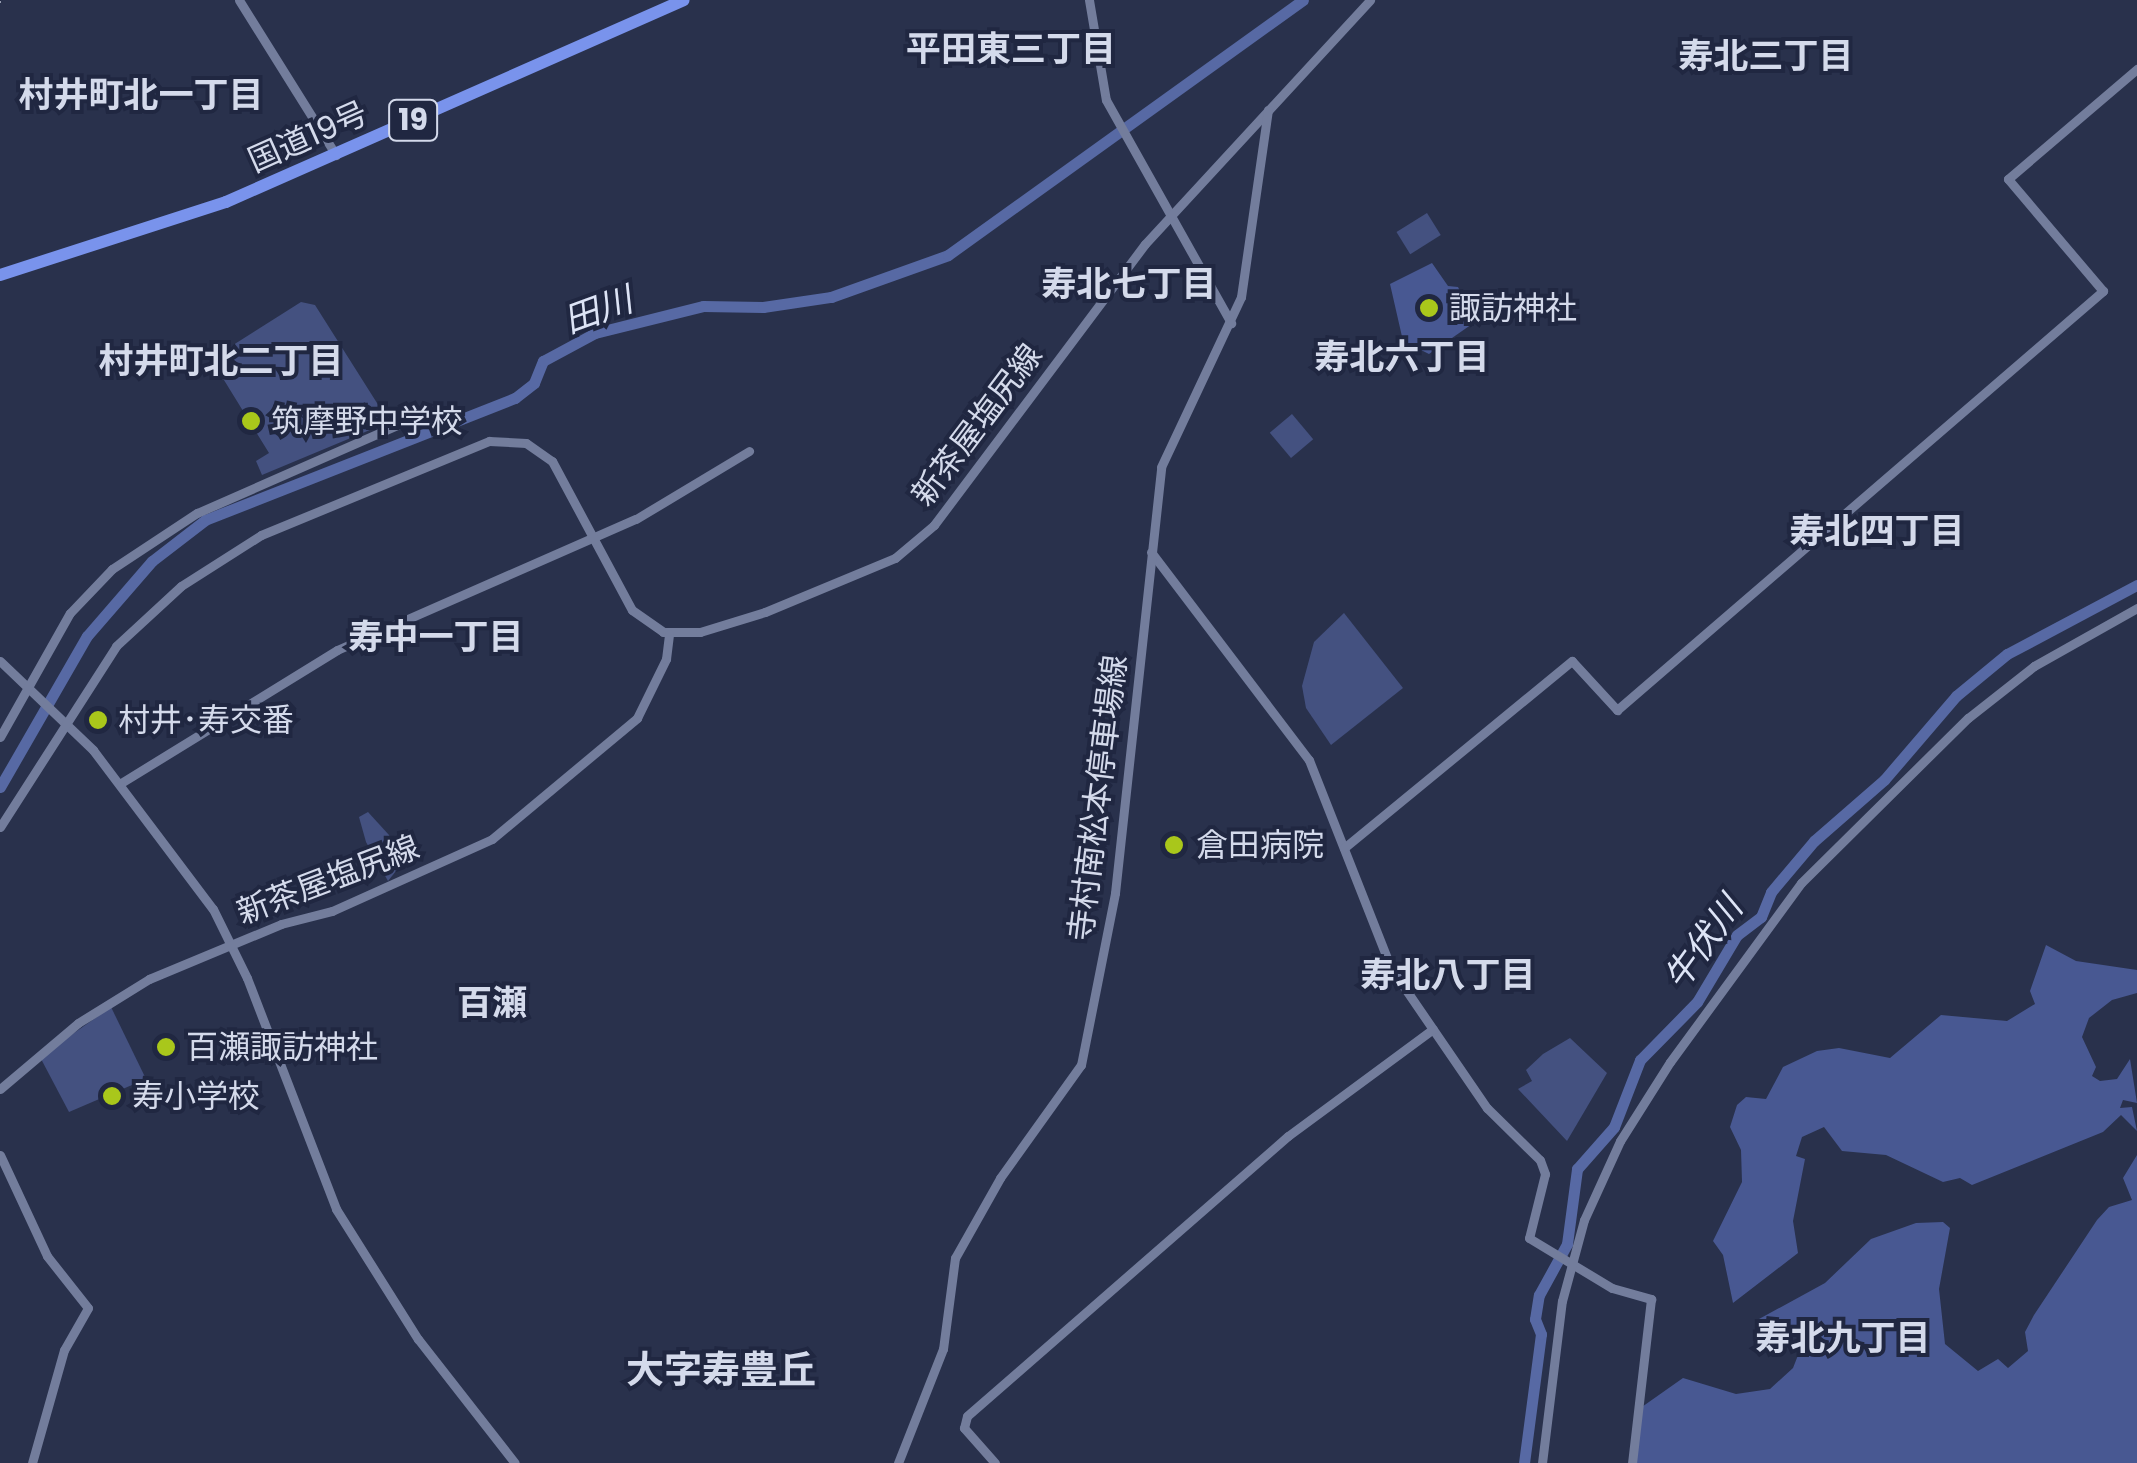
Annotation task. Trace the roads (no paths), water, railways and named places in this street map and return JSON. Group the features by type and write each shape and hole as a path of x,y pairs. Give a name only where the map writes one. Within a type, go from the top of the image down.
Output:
{"highway":[{"name":"国道19号","path":"0,275 164,226 336,154 649,6 683,0"}],"street":[{"path":"239,0 336,154"},
{"path":"1089,0 1099,82 1115,120 1231,323"},
{"name":"新茶屋塩尻線","path":"0,1089 78,1024 149,980 233,944 332,911 492,839 637,718 666,659 669,634 700,632 798,601 913,546 1169,218 1370,0"},
{"path":"1344,848 1572,661 1617,710 2103,291 2008,179 2137,68"},
{"name":"寺村南松本停車場線","path":"898,1463 943,1349 955,1258 1000,1178 1080,1065 1115,893 1162,466 1231,323 1248,263 1268,110"},
{"path":"0,736 83,598 146,542 236,494 397,425"},
{"path":"0,827 63,720 128,632 202,570 275,529 489,441 518,441 544,454 638,617 669,634"},
{"path":"121,783 343,647 594,538 749,451"},
{"path":"1151,552 1299,744 1344,848 1381,949 1498,1122 1540,1160 1545,1174 1528,1234 1543,1250 1568,1264 1651,1298 1632,1463"},
{"path":"1542,1463 1568,1264 1596,1191 1628,1127 1801,883 2002,690 2137,608"},
{"path":"0,661 63,720 121,783 233,944 336,1209 418,1338 515,1463"},
{"path":"995,1463 964,1428 967,1416 1288,1136 1432,1028"},
{"path":"0,1155 40,1244 88,1308 64,1350 32,1463"}],"waterway":[{"name":"田川","path":"0,787 87,636 152,561 205,520 515,398 534,383 543,361 595,333 703,306 763,307 831,297 948,255 1303,0"},
{"name":"牛伏川","path":"1524,1463 1541,1334 1535,1319 1539,1295 1567,1244 1577,1169 1614,1127 1640,1060 1697,1002 1737,935 1761,917 1771,892 1814,841 1884,780 1956,696 2007,654 2137,585"}],"place":[{"name":"諏訪神社","path":"1429,308"},
{"name":"筑摩野中学校","path":"251,421"},
{"name":"村井･寿交番","path":"98,720"},
{"name":"倉田病院","path":"1174,845"},
{"name":"百瀬諏訪神社","path":"166,1047"},
{"name":"寿小学校","path":"112,1096"}],"district":[{"name":"平田東三丁目","path":"1011,49"},
{"name":"寿北三丁目","path":"1766,56"},
{"name":"村井町北一丁目","path":"141,95"},
{"name":"寿北七丁目","path":"1129,284"},
{"name":"寿北六丁目","path":"1402,357"},
{"name":"村井町北二丁目","path":"221,361"},
{"name":"寿北四丁目","path":"1877,531"},
{"name":"寿中一丁目","path":"436,637"},
{"name":"寿北八丁目","path":"1448,975"},
{"name":"百瀬","path":"492,1003"},
{"name":"寿北九丁目","path":"1843,1338"},
{"name":"大字寿豊丘","path":"721,1370"}]}
